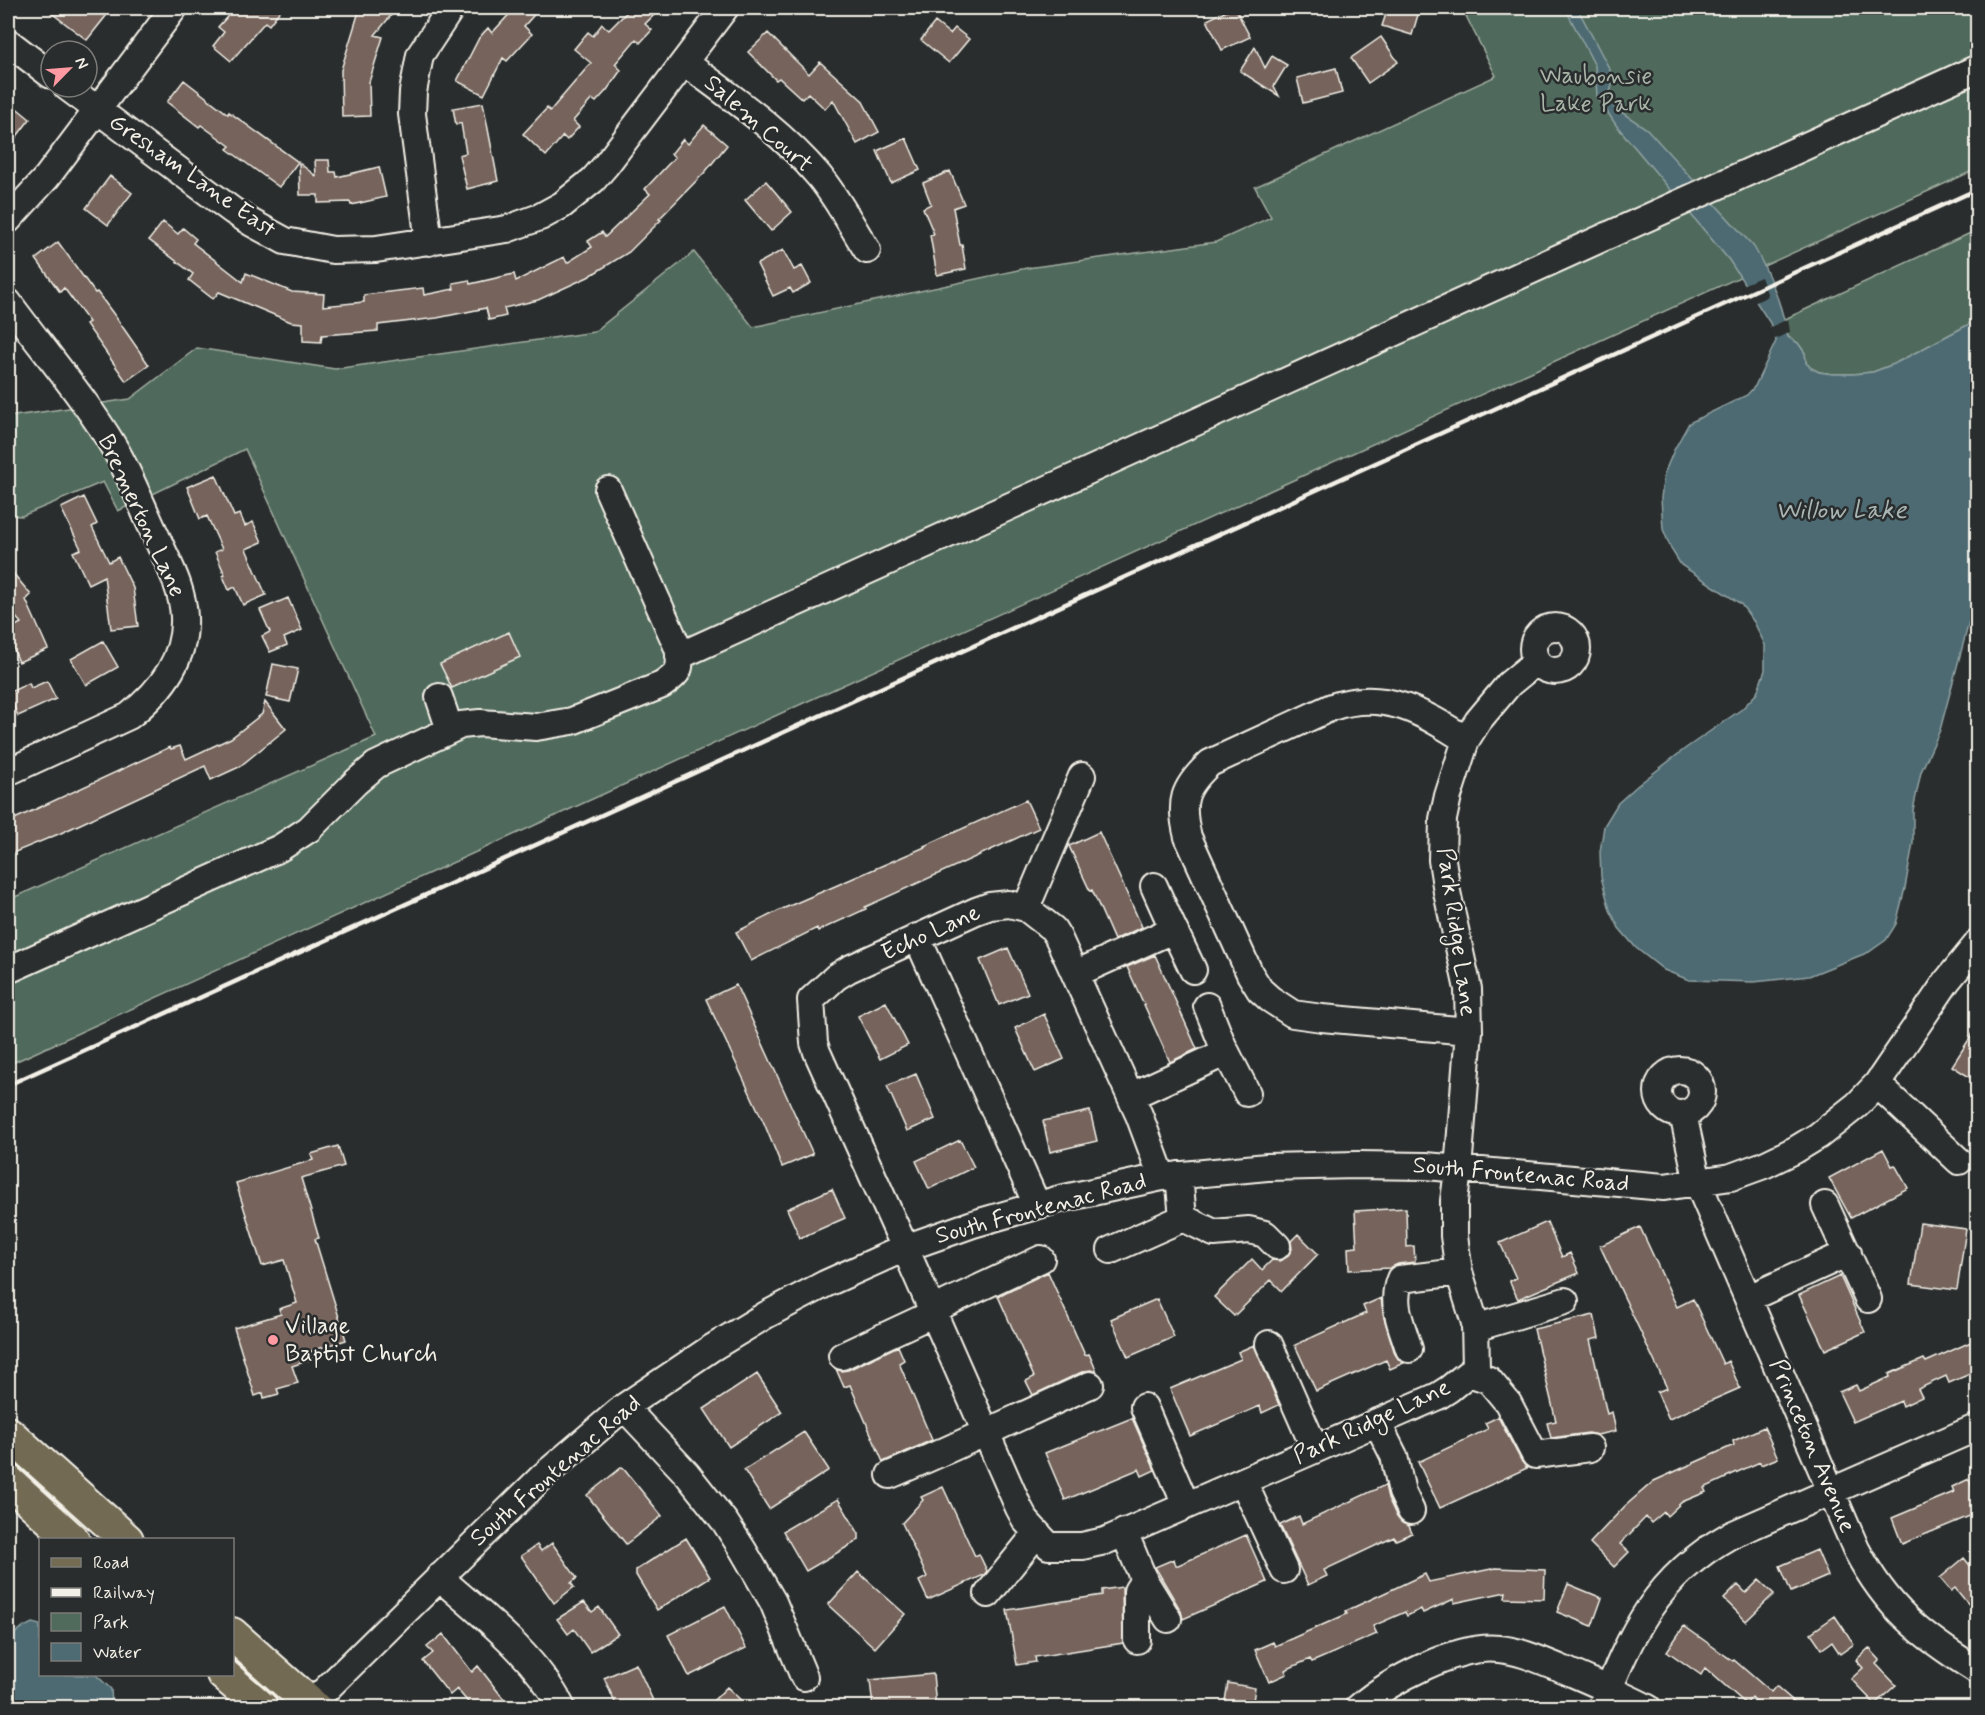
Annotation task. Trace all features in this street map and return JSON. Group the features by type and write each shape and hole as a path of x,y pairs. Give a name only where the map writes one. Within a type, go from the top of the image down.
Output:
{"main road":[{"path":"8,1433 126,1538"},
{"path":"8,1481 72,1538"},
{"path":"243,1643 311,1706"},
{"path":"226,1676 262,1707"}],"street":[{"path":"8,220 47,177 174,8"},
{"path":"429,242 412,114 413,92 420,55 451,8"},
{"name":"Gresham Lane East","path":"83,99 233,211 285,241 333,250 353,251 429,242 507,229 540,217 562,205 593,180 606,165 725,8"},
{"path":"8,42 39,66"},
{"name":"Salem Court","path":"684,62 765,123 818,174 867,250"},
{"path":"679,656 1977,68"},
{"name":"Bremerton Lane","path":"8,302 94,417 114,448 176,581 184,616 183,636 178,658 169,676 143,705 129,716 8,772"},
{"path":"8,970 280,848 309,829 376,765 461,724 480,723 536,728 572,721 662,685 675,676 681,663 678,648 608,490"},
{"name":"Park Ridge Lane","path":"905,1248 1019,1508 1026,1521 1049,1546 1082,1546 1105,1541 1438,1396 1476,1367 1475,1328 1459,1272 1454,1236 1454,1201 1469,1031 1468,989 1447,892 1442,842 1448,796 1466,740 1501,693 1537,661"},
{"path":"439,698 450,730"},
{"path":"1466,740 1436,720 1407,707 1371,699 1346,702 1210,763 1195,777 1185,795 1182,815 1188,837 1250,974 1260,990 1270,999 1293,1014 1469,1031"},
{"path":"1082,776 1026,908 1053,929 1171,1176 1183,1218 1214,1233 1249,1230 1264,1234 1277,1246"},
{"path":"1154,886 1193,970"},
{"name":"Echo Lane","path":"905,1248 817,1052 810,1000 836,977 849,969 976,911 990,906 1009,904 1026,908"},
{"path":"1075,974 1162,936 1168,932 1171,924"},
{"path":"917,938 1037,1205"},
{"name":"South Frontenac Road","path":"311,1706 542,1477 624,1407 700,1355 766,1315 825,1284 905,1248 973,1224 1037,1205 1171,1176 1310,1165 1426,1166 1664,1187 1731,1177 1764,1165 1818,1136 1838,1121 1877,1084 1947,981 1977,943"},
{"path":"1207,1006 1223,1046 1247,1093"},
{"path":"1131,1096 1218,1056 1223,1046"},
{"path":"1877,1084 1959,1161"},
{"name":"Princeton Avenue","path":"1683,1114 1698,1183 1867,1571 1886,1597 1917,1628 1977,1671"},
{"path":"1825,1205 1868,1299"},
{"path":"1111,1250 1183,1218"},
{"path":"1749,1298 1848,1253"},
{"path":"842,1356 1041,1259"},
{"path":"1409,1349 1395,1306 1395,1289 1400,1279 1459,1272"},
{"path":"1475,1328 1565,1301"},
{"path":"1269,1344 1316,1449"},
{"path":"1469,1373 1489,1380 1508,1403 1535,1455 1590,1448"},
{"path":"890,1475 987,1434 1090,1385"},
{"path":"624,1407 687,1474 725,1522 773,1602 804,1677"},
{"path":"1144,1407 1186,1505"},
{"path":"1377,1422 1394,1456 1402,1492 1411,1511"},
{"path":"1605,1698 1644,1615 1674,1576 1695,1557 1729,1536 1977,1426"},
{"path":"1243,1480 1284,1570"},
{"path":"1124,1532 1144,1580 1168,1619"},
{"path":"988,1593 1037,1533"},
{"path":"439,1577 522,1654 562,1707"},
{"path":"1137,1640 1137,1591 1144,1580"},
{"path":"1358,1707 1385,1687 1440,1660 1471,1650 1498,1648 1526,1654 1605,1698 1648,1707"}],"green space":[{"name":"Waubonsie Lake Park","path":"1462,8 1977,8 1977,169 8,1065 8,900 376,737 245,449 118,511 103,482 22,516 8,515 8,417 130,399 197,348 335,369 594,332 694,252 753,327 1027,268 1216,242 1271,217 1255,187 1496,76"},
{"path":"1977,230 1977,320 1894,364 1873,372 1853,374 1819,372 1811,368 1806,363 1805,353 1798,343 1788,337 1785,319"}],"water":[{"name":"Willow Lake","path":"1565,8 1580,8 1580,13 1610,70 1613,80 1609,97 1615,108 1647,129 1754,247 1775,290 1788,337 1798,343 1805,353 1806,363 1811,368 1833,374 1873,372 1894,364 1977,320 1977,608 1969,622 1940,730 1921,772 1913,810 1913,843 1896,924 1886,940 1869,952 1809,976 1754,982 1689,980 1664,970 1636,948 1619,928 1610,910 1601,877 1600,852 1604,826 1618,803 1686,748 1742,709 1757,693 1765,670 1765,645 1754,622 1741,604 1681,565 1671,549 1663,529 1661,498 1664,474 1689,423 1747,395 1755,386 1776,341 1770,323 1729,260 1616,125 1597,96 1595,66"},
{"path":"32,1623 39,1625 39,1676 97,1676 111,1689 112,1707 8,1707 8,1640 20,1629"}],"pier":[{"path":"1761,277 1768,296 1754,303 1742,285"},
{"path":"1788,319 1790,332 1773,340 1768,328"}],"building":[{"path":"45,8 96,8 106,16 86,39"},
{"path":"235,8 282,8 269,25 265,22 231,61 213,46 224,32 218,27"},
{"path":"360,8 397,8 375,35 383,37 369,82 370,116 342,117 341,70"},
{"path":"515,8 540,8 524,26 532,34 507,61 503,58 484,95 457,81 479,38 488,28 492,33"},
{"path":"631,8 661,8 645,24 652,30 640,43 636,39 615,64 621,70 607,90 596,102 592,99 573,121 579,127 567,140 563,136 546,156 523,134 547,108 550,111 591,63 574,49 588,32 593,36 602,24 609,30"},
{"path":"1235,8 1250,37 1222,50 1207,20"},
{"path":"1388,8 1420,8 1412,35 1382,26"},
{"path":"935,22 950,34 955,28 969,39 949,63 921,40"},
{"path":"768,33 809,74 820,62 862,100 879,132 857,144 833,100 825,109 808,93 802,99 779,78 776,80 748,52"},
{"path":"1381,37 1398,62 1368,83 1351,58"},
{"path":"1255,47 1265,68 1272,56 1287,65 1274,86 1279,96 1240,71"},
{"path":"1336,68 1342,93 1303,103 1297,78"},
{"path":"184,80 228,114 229,112 298,162 279,187 227,149 230,146 201,125 199,127 167,102"},
{"path":"8,101 30,119 8,148"},
{"path":"483,103 498,181 467,189 459,155 466,153 461,123 456,125 453,108"},
{"path":"704,125 727,145 706,171 629,252 588,277 538,300 504,308 506,316 489,320 486,308 437,318 378,325 378,331 322,335 321,342 303,341 303,323 291,322 219,292 213,299 189,280 193,274 149,240 163,222 178,234 183,228 196,239 193,243 243,282 246,273 292,292 324,294 323,306 364,302 364,295 423,288 424,295 454,289 453,283 469,280 470,284 514,274 516,281 564,257 567,263 592,247 588,241 602,232 605,237 650,194 645,189 675,157 671,154 683,139 688,144"},
{"path":"906,138 920,170 891,183 877,151"},
{"path":"315,160 329,160 330,172 336,172 337,177 379,167 386,197 351,205 350,202 318,203 318,195 300,195 299,163 316,176"},
{"path":"950,171 964,204 953,208 966,269 937,275 930,235 934,234 923,208 931,204 923,183"},
{"path":"110,176 132,193 108,225 86,208"},
{"path":"766,181 792,212 771,231 745,200"},
{"path":"58,242 95,293 97,292 115,316 149,365 126,381 86,324 89,322 64,288 60,292 36,259"},
{"path":"783,250 794,270 802,266 811,283 793,293 790,288 773,296 757,264"},
{"path":"216,475 234,516 240,514 245,526 253,522 262,542 246,549 266,595 243,605 235,587 229,590 215,552 222,549 207,516 200,519 187,487"},
{"path":"84,497 97,524 92,527 109,562 118,557 133,588 138,626 111,629 104,576 88,584 73,552 81,549 61,508"},
{"path":"8,567 31,595 26,600 48,649 19,662 8,636 8,630 21,623 8,608"},
{"path":"288,598 302,630 284,638 287,645 270,652 262,636 270,632 260,610"},
{"path":"509,632 520,657 452,688 440,664"},
{"path":"103,641 118,667 86,685 71,659"},
{"path":"273,664 298,669 290,702 266,697"},
{"path":"47,681 56,699 18,716 8,693 29,683 31,688"},
{"path":"265,702 286,729 239,767 211,780 205,766 8,855 8,822 170,747 171,749 180,746 186,759 231,738 262,714"},
{"path":"1026,800 1039,828 865,907 866,909 818,931 817,928 751,961 736,932"},
{"path":"1099,832 1142,927 1114,940 1069,846"},
{"path":"1008,948 1028,993 999,1005 980,960"},
{"path":"1155,955 1197,1049 1170,1062 1127,967"},
{"path":"736,985 813,1154 782,1167 706,999"},
{"path":"886,1002 908,1045 880,1059 858,1016"},
{"path":"1044,1014 1064,1059 1035,1072 1015,1028"},
{"path":"1977,1027 1977,1082 1952,1066"},
{"path":"916,1074 935,1119 907,1131 887,1086"},
{"path":"1090,1111 1097,1141 1050,1152 1043,1121"},
{"path":"960,1140 974,1167 929,1189 916,1161"},
{"path":"338,1146 344,1166 301,1178 319,1238 315,1239 346,1340 311,1351 313,1359 292,1366 298,1383 277,1389 279,1394 264,1398 263,1393 255,1396 234,1328 281,1314 279,1309 297,1303 284,1260 262,1266 236,1183 313,1160 311,1154"},
{"path":"1883,1149 1908,1188 1851,1218 1829,1178"},
{"path":"832,1189 845,1218 800,1238 787,1209"},
{"path":"1406,1208 1407,1247 1414,1246 1415,1262 1398,1264 1390,1268 1349,1270 1348,1248 1357,1247 1355,1211"},
{"path":"1547,1222 1562,1257 1570,1253 1579,1273 1518,1299 1509,1281 1516,1278 1500,1243"},
{"path":"1920,1223 1966,1229 1957,1290 1911,1284"},
{"path":"1640,1227 1677,1307 1693,1299 1723,1364 1728,1361 1740,1388 1669,1419 1657,1392 1667,1388 1600,1246"},
{"path":"1298,1234 1318,1254 1282,1291 1271,1280 1234,1316 1214,1297 1252,1259 1262,1270 1272,1260 1280,1261 1287,1257 1292,1249 1291,1241"},
{"path":"1048,1272 1085,1355 1089,1354 1097,1372 1084,1371 1033,1395 1026,1381 1034,1377 998,1296"},
{"path":"1840,1276 1865,1332 1825,1350 1799,1295"},
{"path":"1381,1298 1384,1318 1395,1354 1404,1363 1390,1369 1386,1360 1316,1391 1295,1345 1366,1313 1363,1306"},
{"path":"1157,1299 1174,1337 1128,1357 1111,1319"},
{"path":"1594,1315 1599,1338 1590,1340 1607,1414 1612,1412 1616,1431 1597,1435 1588,1433 1551,1438 1547,1423 1556,1421 1534,1329"},
{"path":"1973,1341 1977,1351 1977,1371 1949,1383 1946,1376 1918,1389 1922,1397 1903,1406 1901,1401 1853,1422 1839,1392 1856,1385 1859,1391 1890,1377 1889,1374 1924,1359 1926,1362"},
{"path":"1254,1345 1279,1405 1262,1413 1260,1406 1190,1436 1170,1389 1241,1359 1238,1352"},
{"path":"898,1346 904,1360 899,1363 932,1440 883,1462 850,1385 844,1387 836,1369 848,1370"},
{"path":"757,1374 782,1412 729,1447 704,1409"},
{"path":"1498,1417 1527,1468 1440,1508 1418,1462 1488,1429 1485,1423"},
{"path":"1132,1418 1155,1470 1142,1476 1139,1469 1065,1500 1045,1453"},
{"path":"1764,1427 1778,1458 1761,1465 1760,1462 1704,1488 1706,1492 1682,1502 1667,1516 1664,1512 1651,1523 1646,1517 1620,1544 1629,1552 1614,1567 1590,1543 1625,1506 1654,1481 1734,1445 1733,1441"},
{"path":"804,1432 829,1470 769,1509 744,1470"},
{"path":"622,1467 662,1516 626,1544 587,1495"},
{"path":"1969,1479 1977,1499 1977,1513 1902,1544 1892,1518 1954,1492 1952,1487"},
{"path":"1385,1485 1397,1517 1409,1526 1412,1533 1396,1540 1394,1537 1324,1570 1327,1576 1308,1585 1280,1525 1299,1516 1302,1524"},
{"path":"943,1487 975,1556 979,1554 987,1571 984,1575 928,1600 919,1581 927,1577 902,1523 923,1500 921,1497"},
{"path":"838,1499 859,1534 859,1540 806,1571 783,1531"},
{"path":"1246,1535 1267,1582 1183,1619 1181,1611 1155,1567 1174,1559 1176,1566"},
{"path":"686,1538 710,1577 657,1610 636,1575 636,1570"},
{"path":"552,1543 577,1578 571,1583 574,1587 554,1603 521,1556 537,1545 541,1551"},
{"path":"1817,1550 1828,1576 1791,1592 1780,1566"},
{"path":"1964,1558 1977,1574 1977,1598 1969,1605 1955,1588 1951,1591 1940,1578"},
{"path":"1496,1568 1545,1570 1544,1599 1505,1598 1506,1592 1454,1603 1454,1599 1423,1613 1421,1609 1407,1616 1405,1612 1373,1626 1377,1634 1312,1662 1310,1659 1285,1670 1287,1674 1269,1682 1255,1650 1273,1642 1275,1646 1347,1614 1346,1611 1425,1574 1429,1582"},
{"path":"858,1572 905,1614 875,1648 828,1605"},
{"path":"1759,1580 1774,1594 1746,1621 1724,1599 1738,1585 1746,1593"},
{"path":"1568,1584 1602,1598 1592,1626 1557,1612"},
{"path":"1122,1587 1123,1643 1035,1657 1036,1662 1017,1665 1007,1610 1102,1595 1102,1590"},
{"path":"584,1602 592,1612 599,1607 618,1634 590,1652 574,1629 568,1634 557,1619"},
{"path":"725,1606 746,1648 689,1676 668,1635"},
{"path":"1835,1616 1854,1644 1840,1654 1832,1642 1822,1649 1811,1633"},
{"path":"1684,1626 1734,1660 1771,1692 1776,1686 1800,1707 1758,1707 1760,1705 1752,1697 1746,1704 1705,1668 1701,1675 1667,1651"},
{"path":"443,1634 472,1672 478,1666 510,1707 472,1707 457,1689 450,1695 423,1661 433,1653 427,1647"},
{"path":"1869,1648 1880,1660 1876,1664 1896,1685 1875,1704 1851,1679 1863,1668 1856,1660"},
{"path":"636,1664 656,1707 617,1707 604,1678"},
{"path":"933,1674 936,1707 873,1707 870,1680"},
{"path":"1228,1683 1255,1688 1252,1707 1224,1707"},
{"path":"727,1687 748,1707 707,1707"}],"railway":[{"path":"8,1085 1978,189"}],"place":[{"name":"Village Baptist Church","path":"273,1340"}]}
